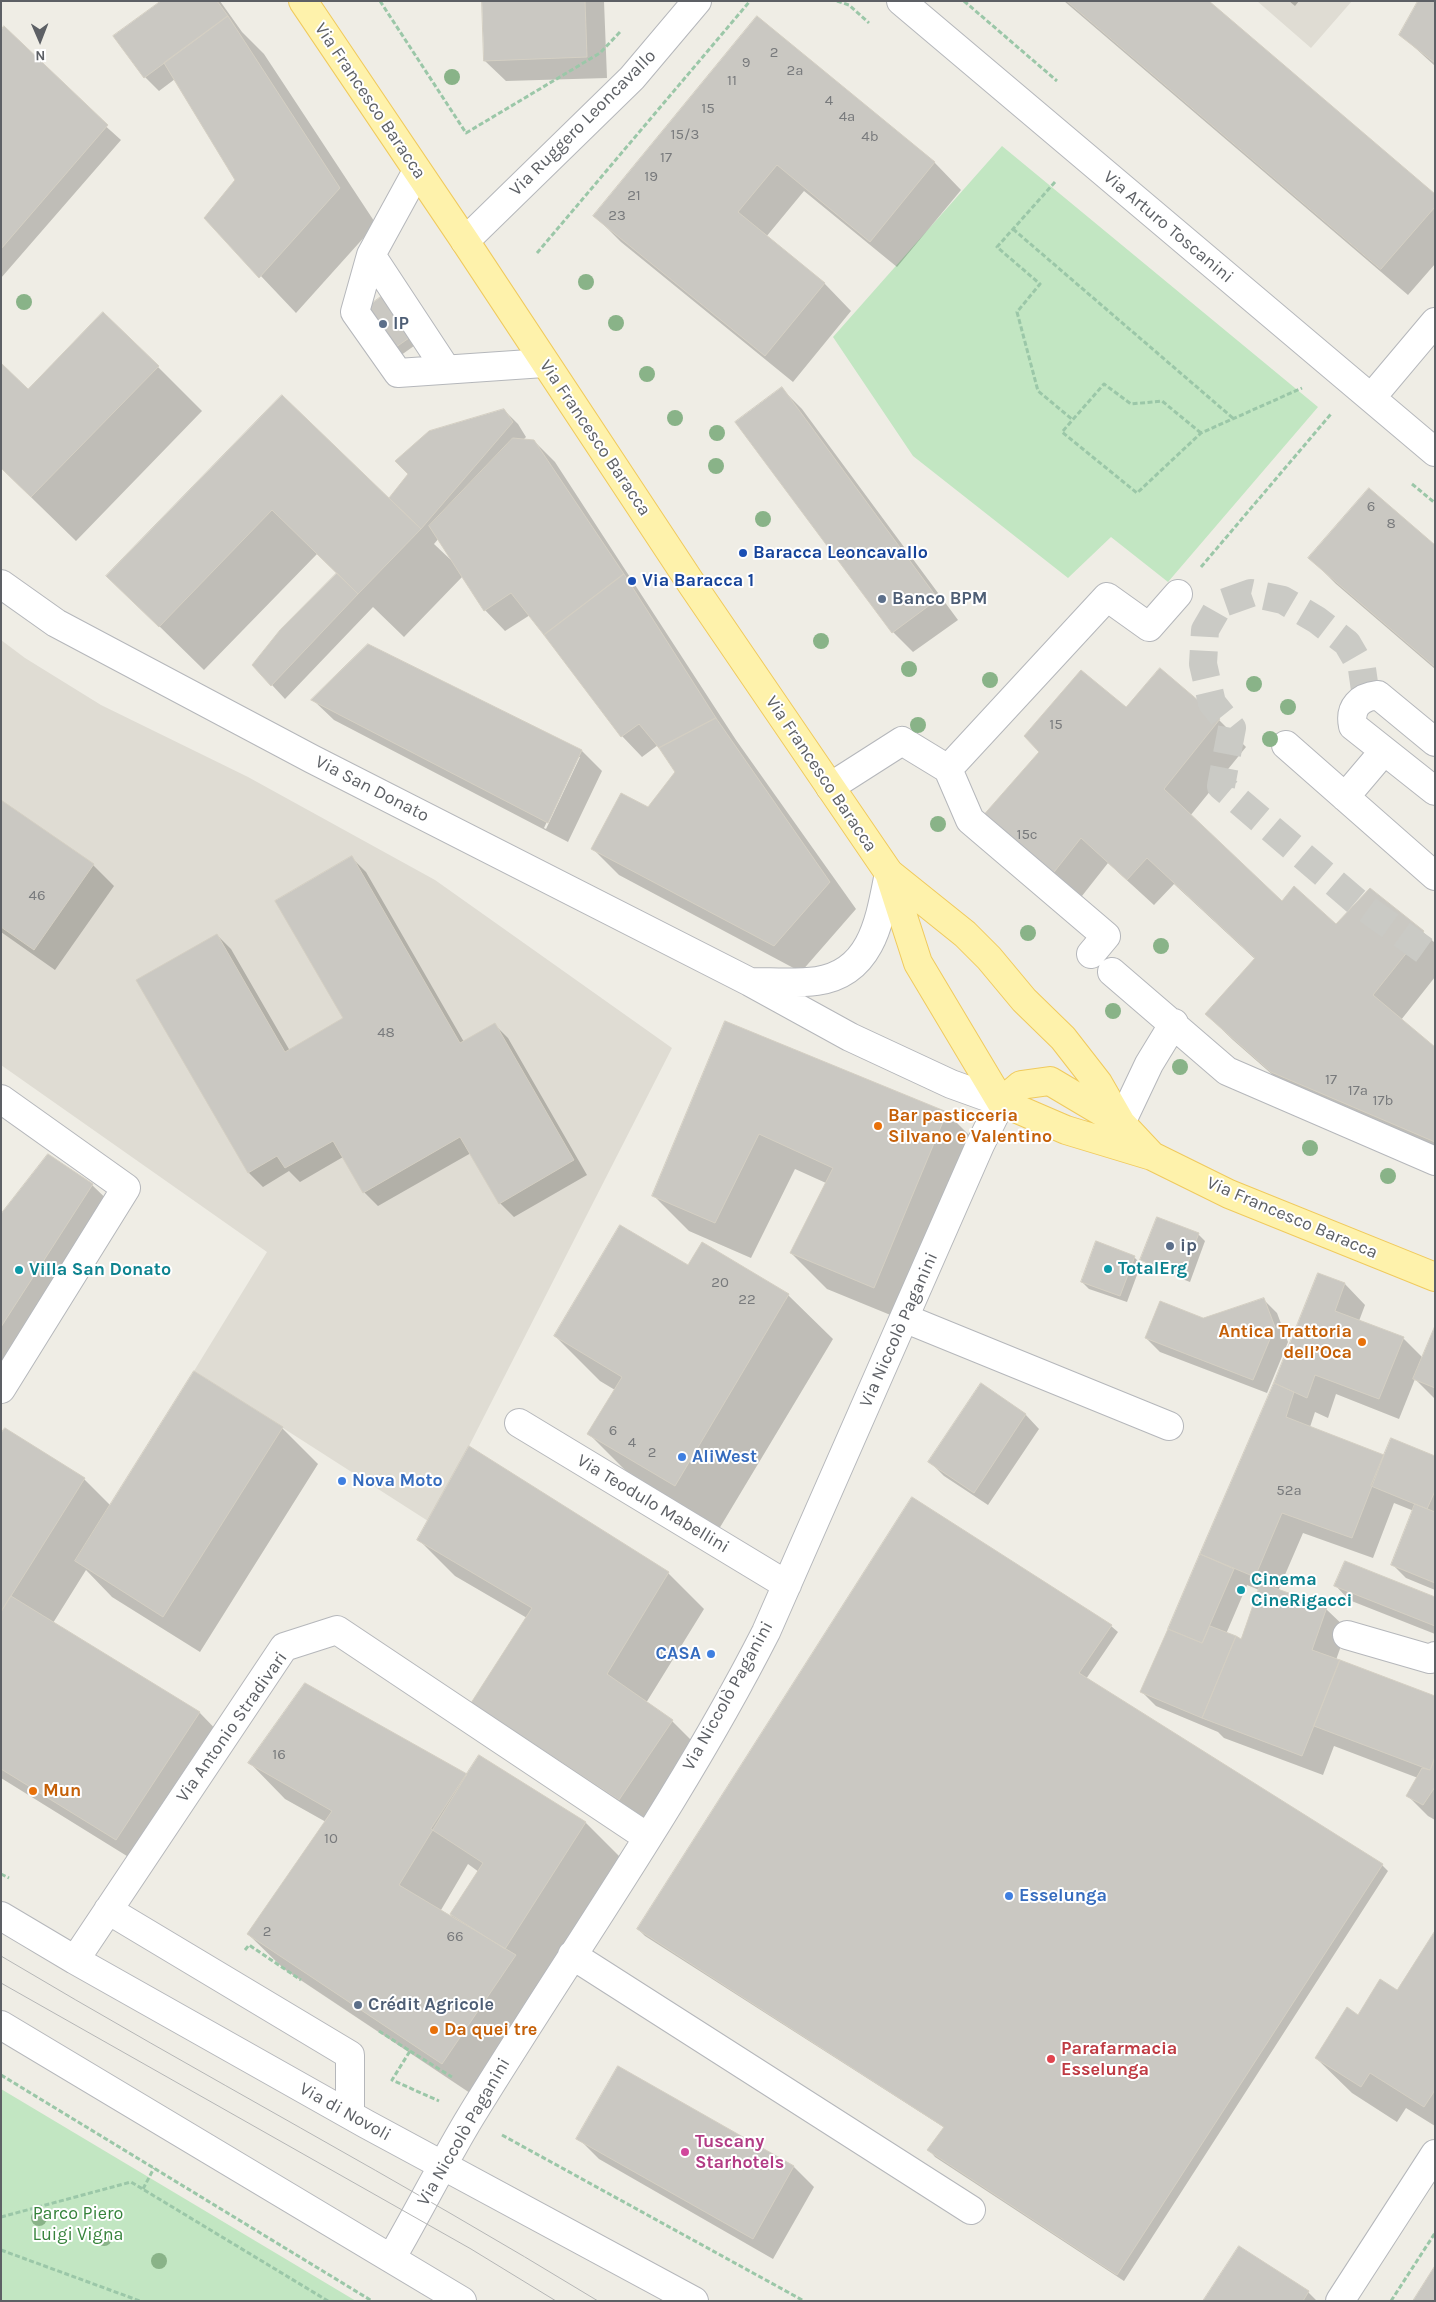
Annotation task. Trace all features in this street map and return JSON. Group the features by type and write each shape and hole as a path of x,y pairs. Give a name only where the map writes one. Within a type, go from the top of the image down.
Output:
{"main road":[{"name":"Via Francesco Baracca","path":"302,1 889,873 918,963 1001,1102 1066,1130 1152,1156 1228,1194 1435,1277"},
{"name":"Via Francesco Baracca","path":"889,873 965,934 989,958 1024,1000 1063,1038 1098,1083 1121,1123 1152,1156"},
{"name":"Via Francesco Baracca","path":"1001,1102 1020,1085 1050,1081 1121,1123"}],"street":[{"name":"Via Ruggero Leoncavallo","path":"465,242 632,78 698,1"},
{"name":"Via Arturo Toscanini","path":"901,1 1435,452"},
{"path":"417,171 371,255 355,312 398,373 544,363"},
{"path":"371,255 446,369"},
{"path":"1363,391 1435,322"},
{"name":"Via San Donato","path":"1,584 56,623 312,760 750,982"},
{"path":"948,769 1107,596 1149,627 1178,594"},
{"path":"1435,742 1378,695 1366,697 1356,703 1350,716 1353,726 1435,791"},
{"path":"830,787 902,740 948,769 970,820 1106,936 1091,954"},
{"path":"1286,745 1435,876"},
{"path":"1345,797 1384,751"},
{"path":"750,982 819,981 837,974 856,963 876,930 889,873"},
{"path":"1112,972 1228,1071 1435,1162"},
{"name":"Via Francesco Baracca","path":"750,982 850,1037 952,1084 1001,1102"},
{"path":"1121,1123 1149,1064 1174,1023"},
{"path":"1,1099 126,1188 1,1389"},
{"name":"Via Niccolò Paganini","path":"392,2257 470,2118 647,1837 740,1683 766,1632 980,1145 1001,1102"},
{"path":"904,1318 1169,1426"},
{"name":"Via Teodulo Mabellini","path":"519,1423 787,1585"},
{"name":"Via Antonio Stradivari","path":"75,1960 284,1647 337,1630 647,1837"},
{"path":"1347,1635 1430,1659 1435,1656"},
{"path":"108,1910 350,2055 350,2115"},
{"name":"Via di Novoli","path":"1,1916 75,1960 443,2167 694,2301"},
{"path":"572,1955 971,2210"},
{"path":"1,2025 392,2257 462,2301"},
{"path":"1340,2301 1435,2154"}],"path":[{"path":"380,1 466,132 600,53 620,31"},
{"path":"537,253 750,1"},
{"path":"1055,182 997,247 1040,284 1018,312 1038,391 1073,420"},
{"path":"1013,229 1234,419"},
{"path":"1201,433 1162,401 1131,404 1104,384 1062,432 1137,493 1201,433 1302,388"},
{"path":"1178,594 1363,391"},
{"path":"410,2051 453,2078"},
{"path":"1,2075 372,2301"},
{"path":"392,2080 439,2101"},
{"path":"501,2135 804,2301"},
{"path":"143,2189 154,2168"},
{"path":"1,2217 131,2182 328,2301"},
{"path":"1391,2301 1435,2233"},
{"path":"1,2250 140,2301"}],"shaded area":[{"path":"1257,1 1352,1 1311,48"},
{"path":"1,640 25,658 101,705 248,777 435,880 672,1048 469,1446 428,1521 194,1371 267,1252 1,1065"}],"green space":[{"path":"1002,146 1318,407 1168,582 1111,537 1068,578 913,456 833,337"},
{"name":"Parco Piero Luigi Vigna","path":"1,2089 356,2301 1,2301"}],"building":[{"path":"161,1 217,1 228,16 144,78 113,36"},
{"path":"482,1 585,1 587,57 484,61"},
{"path":"1067,1 1209,1 1435,194 1435,207 1381,269"},
{"path":"1418,1 1435,1 1435,63 1399,35"},
{"path":"228,16 340,188 259,278 204,218 235,180 164,63"},
{"path":"757,16 935,162 870,242 777,165 738,212 825,283 765,356 593,216"},
{"path":"4,26 108,125 1,249 1,30"},
{"path":"400,283 429,324 389,352 360,312"},
{"path":"103,312 159,366 31,497 1,468 1,363 28,389"},
{"path":"782,387 938,599 892,633 735,422"},
{"path":"282,395 421,529 358,594 272,510 159,627 106,576"},
{"path":"504,409 513,422 421,529 389,498 408,474 395,461 429,431"},
{"path":"513,438 534,440 624,574 544,635 511,593 484,611 429,526"},
{"path":"1369,488 1435,545 1435,667 1308,558"},
{"path":"337,573 358,594 271,686 252,665 280,630"},
{"path":"624,574 716,718 659,748 639,724 621,737 544,635"},
{"path":"368,644 582,750 548,823 311,700"},
{"path":"1160,668 1220,719 1164,789 1282,901 1294,886 1336,924 1370,888 1424,931 1373,995 1435,1047 1435,1142 1271,1072 1205,1014 1255,958 1147,858 1127,880 1081,838 1051,876 981,818 1039,752 1024,736 1081,670 1126,707"},
{"path":"716,718 830,882 774,946 591,849 621,793 648,807 675,772 659,748"},
{"path":"1,800 94,864 34,950 1,927"},
{"path":"352,856 460,1043 495,1023 574,1160 499,1204 460,1137 363,1193 333,1141 285,1168 277,1156 248,1173 136,980 217,934 285,1052 343,1018 275,901"},
{"path":"725,1021 947,1112 874,1288 790,1253 833,1168 759,1134 715,1223 652,1196"},
{"name":"Villa San Donato","path":"48,1154 93,1184 1,1327 1,1214"},
{"name":"ip","path":"1157,1217 1199,1233 1183,1276 1140,1260"},
{"path":"620,1225 688,1265 702,1242 789,1294 675,1486 587,1434 622,1377 554,1336"},
{"name":"TotalErg","path":"1096,1241 1135,1256 1120,1296 1081,1282"},
{"path":"1318,1273 1345,1283 1335,1311 1404,1337 1379,1399 1315,1375 1307,1398 1274,1383"},
{"path":"1264,1298 1275,1327 1253,1380 1145,1338 1160,1301 1203,1318"},
{"path":"1435,1326 1435,1388 1413,1379"},
{"path":"194,1371 283,1427 163,1617 75,1561"},
{"path":"981,1383 1026,1414 974,1493 928,1462"},
{"path":"1274,1383 1294,1392 1286,1417 1384,1455 1352,1538 1282,1513 1255,1577 1200,1554"},
{"path":"5,1428 85,1478 1,1612 1,1433"},
{"path":"1391,1438 1435,1456 1435,1491 1427,1509 1371,1486"},
{"path":"469,1446 669,1572 607,1674 673,1720 619,1800 471,1703 532,1608 417,1540"},
{"name":"Esselunga","path":"912,1497 1112,1625 1079,1673 1383,1864 1117,2275 927,2150 944,2127 637,1929"},
{"path":"1415,1504 1435,1512 1435,1583 1391,1565"},
{"path":"1200,1554 1234,1569 1202,1643 1168,1629"},
{"path":"1345,1561 1435,1597 1435,1626 1334,1586"},
{"path":"1261,1583 1327,1607 1312,1650 1340,1660 1302,1756 1202,1718 1236,1636 1241,1639"},
{"path":"11,1596 200,1712 116,1840 1,1769 1,1612"},
{"path":"1210,1626 1236,1636 1202,1718 1140,1692 1168,1629 1202,1643"},
{"path":"1340,1660 1435,1696 1435,1757 1430,1770 1314,1726"},
{"path":"305,1683 467,1774 399,1885 516,1955 442,2064 247,1934 332,1811 248,1763"},
{"path":"479,1755 586,1822 505,1949 450,1914 483,1863 431,1829"},
{"path":"1435,1757 1435,1787 1423,1805 1406,1796 1422,1768 1430,1770"},
{"path":"1435,1931 1435,2090 1424,2107 1370,2073 1361,2087 1315,2058 1347,2007 1358,2015 1380,1979 1397,1990"},
{"name":"Tuscany Starhotels","path":"618,2066 794,2166 753,2239 576,2139"},
{"path":"1239,2246 1309,2291 1303,2301 1203,2301"},
{"path":"1435,2266 1435,2301 1413,2301"}],"tunnel":[{"path":"1366,697 1362,669 1347,643 1317,620 1283,600 1251,593 1220,604 1205,630 1203,664 1212,703 1232,728 1221,786 1357,902 1435,958"}],"tram line":[{"path":"1,1956 450,2213 598,2301"},
{"path":"1,1983 471,2249 556,2301"}],"place":[{"name":"IP","path":"383,324"},
{"name":"Baracca Leoncavallo","path":"743,553"},
{"name":"Via Baracca 1","path":"632,581"},
{"name":"Banco BPM","path":"882,599"},
{"name":"Bar pasticceria Silvano e Valentino","path":"878,1126"},
{"name":"ip","path":"1170,1246"},
{"name":"TotalErg","path":"1108,1269"},
{"name":"Villa San Donato","path":"19,1270"},
{"name":"Antica Trattoria dell’Oca","path":"1362,1342"},
{"name":"AliWest","path":"682,1457"},
{"name":"Nova Moto","path":"342,1481"},
{"name":"Cinema CineRigacci","path":"1241,1590"},
{"name":"CASA","path":"711,1654"},
{"name":"Mun","path":"33,1791"},
{"name":"Esselunga","path":"1009,1896"},
{"name":"Crédit Agricole","path":"358,2005"},
{"name":"Da quei tre","path":"434,2030"},
{"name":"Parafarmacia Esselunga","path":"1051,2059"},
{"name":"Tuscany Starhotels","path":"685,2152"}]}
